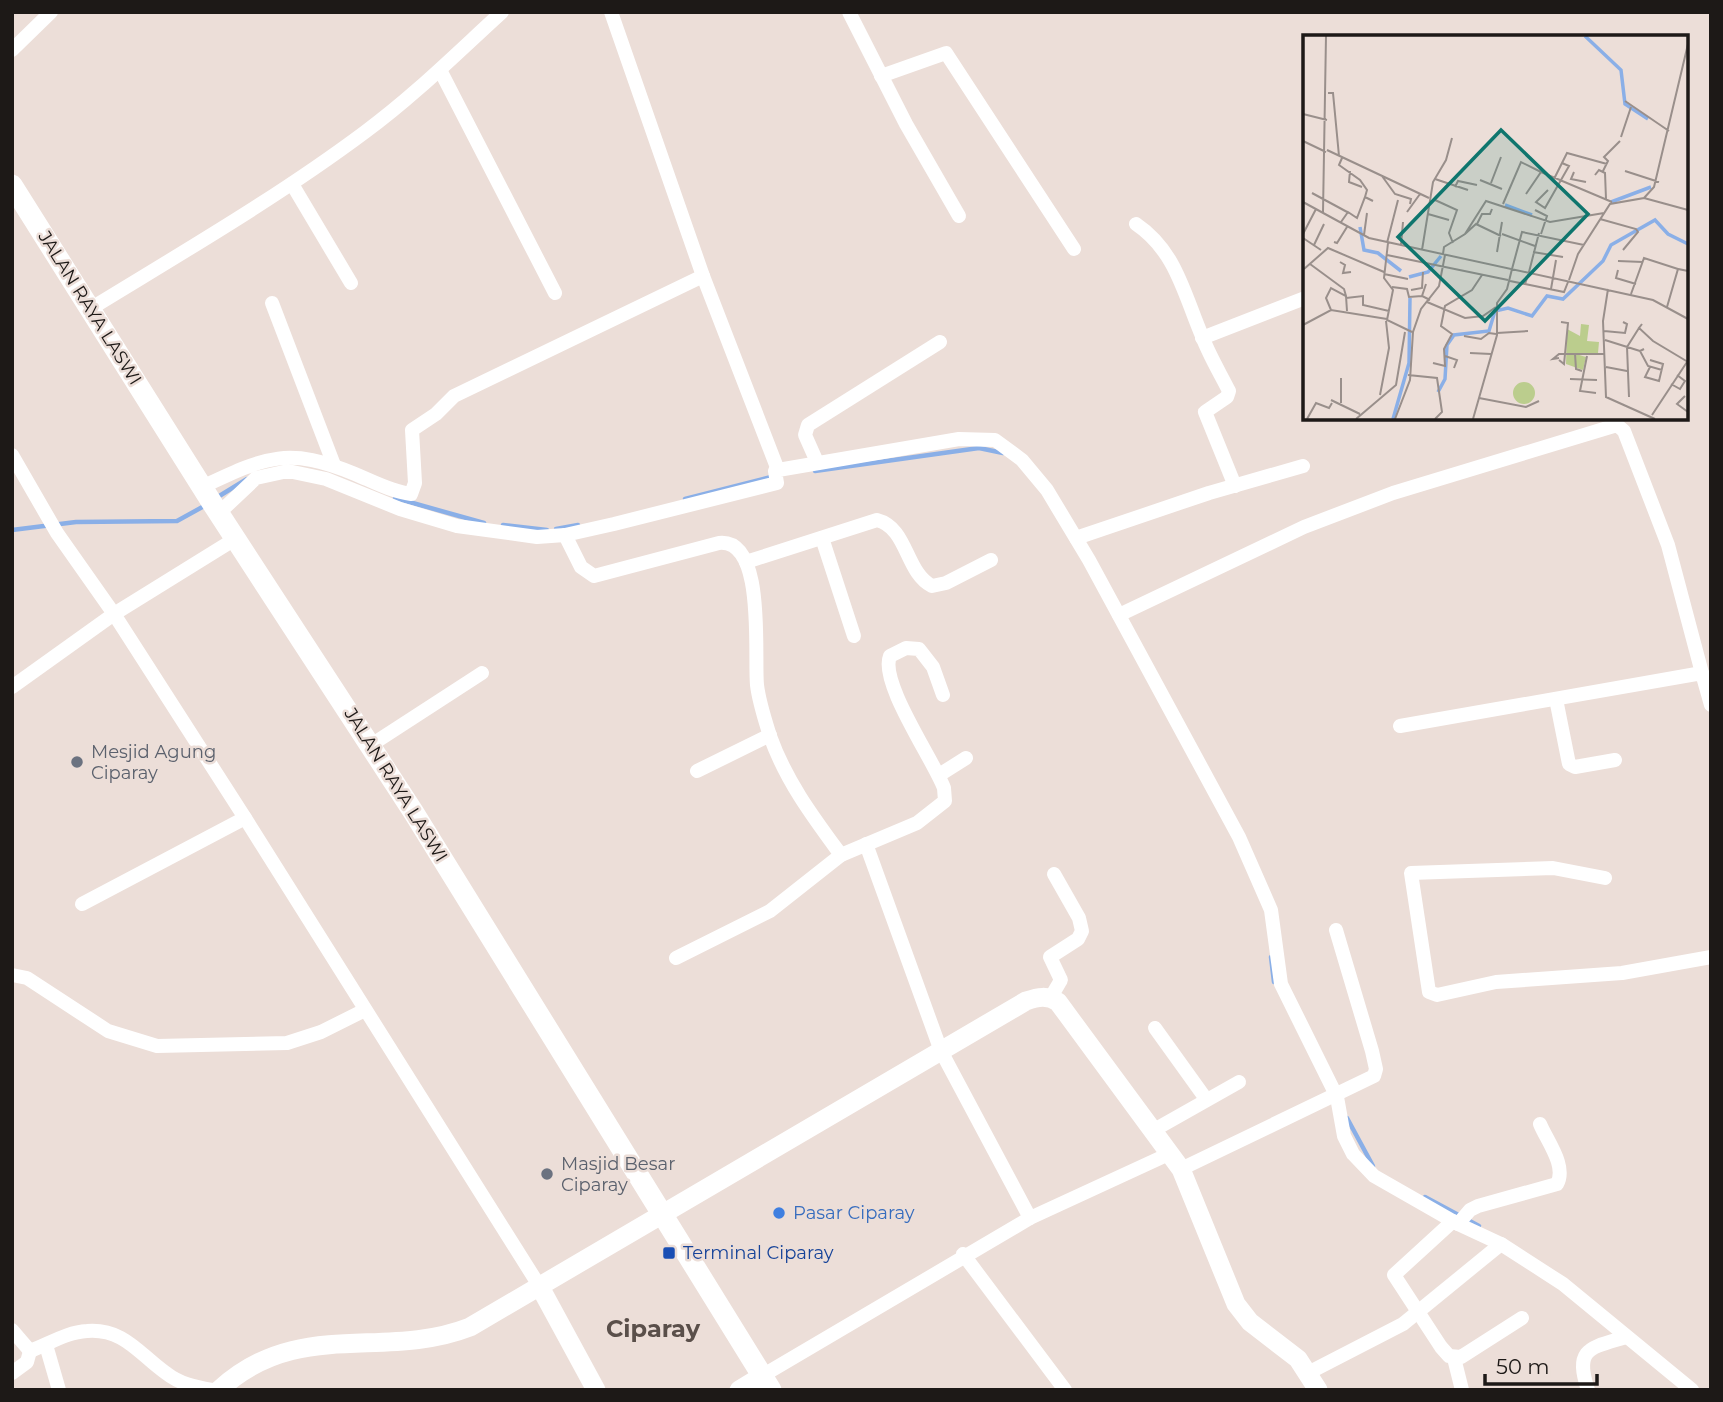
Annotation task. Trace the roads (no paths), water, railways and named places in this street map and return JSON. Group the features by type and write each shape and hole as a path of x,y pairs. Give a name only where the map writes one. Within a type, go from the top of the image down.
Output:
{"main road":[{"name":"JALAN RAYA LASWI","path":"12,186 235,539 371,745 767,1383"}],"street":[{"path":"12,50 51,12"},
{"path":"210,500 270,460 311,466 496,533 530,537 565,535 778,482 611,12"},
{"path":"849,12 881,76 959,216"},
{"path":"90,309 292,184 365,132 440,70 500,13"},
{"path":"881,76 946,53 1074,249"},
{"path":"440,70 555,293"},
{"path":"292,184 351,283"},
{"path":"1136,224 1156,240 1168,255 1202,338 1229,393 1205,412 1235,486"},
{"path":"402,501 411,494 415,483 412,430 436,414 454,396 703,276"},
{"path":"1202,338 1303,299"},
{"path":"272,303 334,465"},
{"path":"817,462 804,433 810,423 940,342"},
{"path":"1119,615 1330,517 1394,493 1617,425 1624,430 1668,545 1711,705"},
{"path":"777,473 817,462 959,439 995,440 1013,452 1038,477 1076,538 1240,838 1271,910 1281,984 1336,1097 1343,1136 1353,1154 1374,1176 1461,1218 1563,1284 1692,1390"},
{"path":"12,455 57,533 114,614 402,1064 540,1287 596,1390"},
{"path":"210,500 241,489 260,475 334,465 402,501"},
{"path":"1076,538 1303,466"},
{"path":"746,562 867,522 884,522 897,535 920,576 936,586 991,560"},
{"path":"565,535 581,567 594,576 723,542 740,549 746,562 755,608 757,687 770,735 798,796 841,855"},
{"path":"822,538 853,636"},
{"path":"12,687 114,614 235,539"},
{"path":"676,958 770,911 841,855 917,823 937,810 945,797 939,775 894,689 887,666 890,656 906,648 919,649 933,667 943,695"},
{"path":"371,745 482,673"},
{"path":"1400,726 1702,673"},
{"path":"1556,699 1569,764 1575,767 1615,760"},
{"path":"697,771 770,735"},
{"path":"939,775 966,758"},
{"path":"82,904 245,818"},
{"path":"866,844 941,1051 1030,1218"},
{"path":"1605,878 1553,868 1411,873 1429,992 1437,995 1496,982 1622,972 1711,957"},
{"path":"1051,997 1061,980 1050,957 1078,939 1082,931 1079,918 1054,874"},
{"path":"740,1390 767,1383 963,1254 1030,1218 1176,1161 1328,1096 1336,1097 1370,1080 1376,1069 1336,930"},
{"path":"12,975 27,978 108,1031 157,1046 287,1043 321,1032 365,1010"},
{"path":"219,1390 255,1362 274,1354 320,1345 452,1334 540,1287 1026,1001 1051,997"},
{"path":"1051,997 1064,1010 1176,1161 1193,1192 1231,1295 1250,1322 1298,1359 1313,1381 1419,1312 1501,1244"},
{"path":"1155,1028 1206,1099"},
{"path":"1154,1130 1239,1082"},
{"path":"1462,1390 1454,1358 1441,1347 1397,1284 1394,1275 1461,1218 1557,1184 1561,1173 1558,1162 1540,1124"},
{"path":"963,1254 1065,1390"},
{"path":"1454,1358 1522,1318"},
{"path":"12,1330 30,1351"},
{"path":"30,1351 84,1331 101,1331 122,1337 166,1373 189,1386 212,1390"},
{"path":"1588,1390 1581,1362 1585,1355 1590,1349 1626,1337"},
{"path":"46,1345 59,1390"},
{"path":"12,1373 27,1362 30,1351"}],"waterway":[{"path":"815,471 979,448 1003,453"},
{"path":"685,499 775,476"},
{"path":"216,498 247,479"},
{"path":"395,498 484,523"},
{"path":"12,530 76,522 177,521 206,505"},
{"path":"503,525 547,530"},
{"path":"556,529 578,525"},
{"path":"1271,957 1274,982"},
{"path":"1347,1118 1373,1166"},
{"path":"1425,1197 1479,1226"}],"place":[{"name":"Mesjid Agung Ciparay","path":"77,762"},
{"name":"Masjid Besar Ciparay","path":"547,1174"},
{"name":"Pasar Ciparay","path":"779,1213"},
{"name":"Terminal Ciparay","path":"669,1253"}],"district":[{"name":"Ciparay","path":"653,1329"}]}
